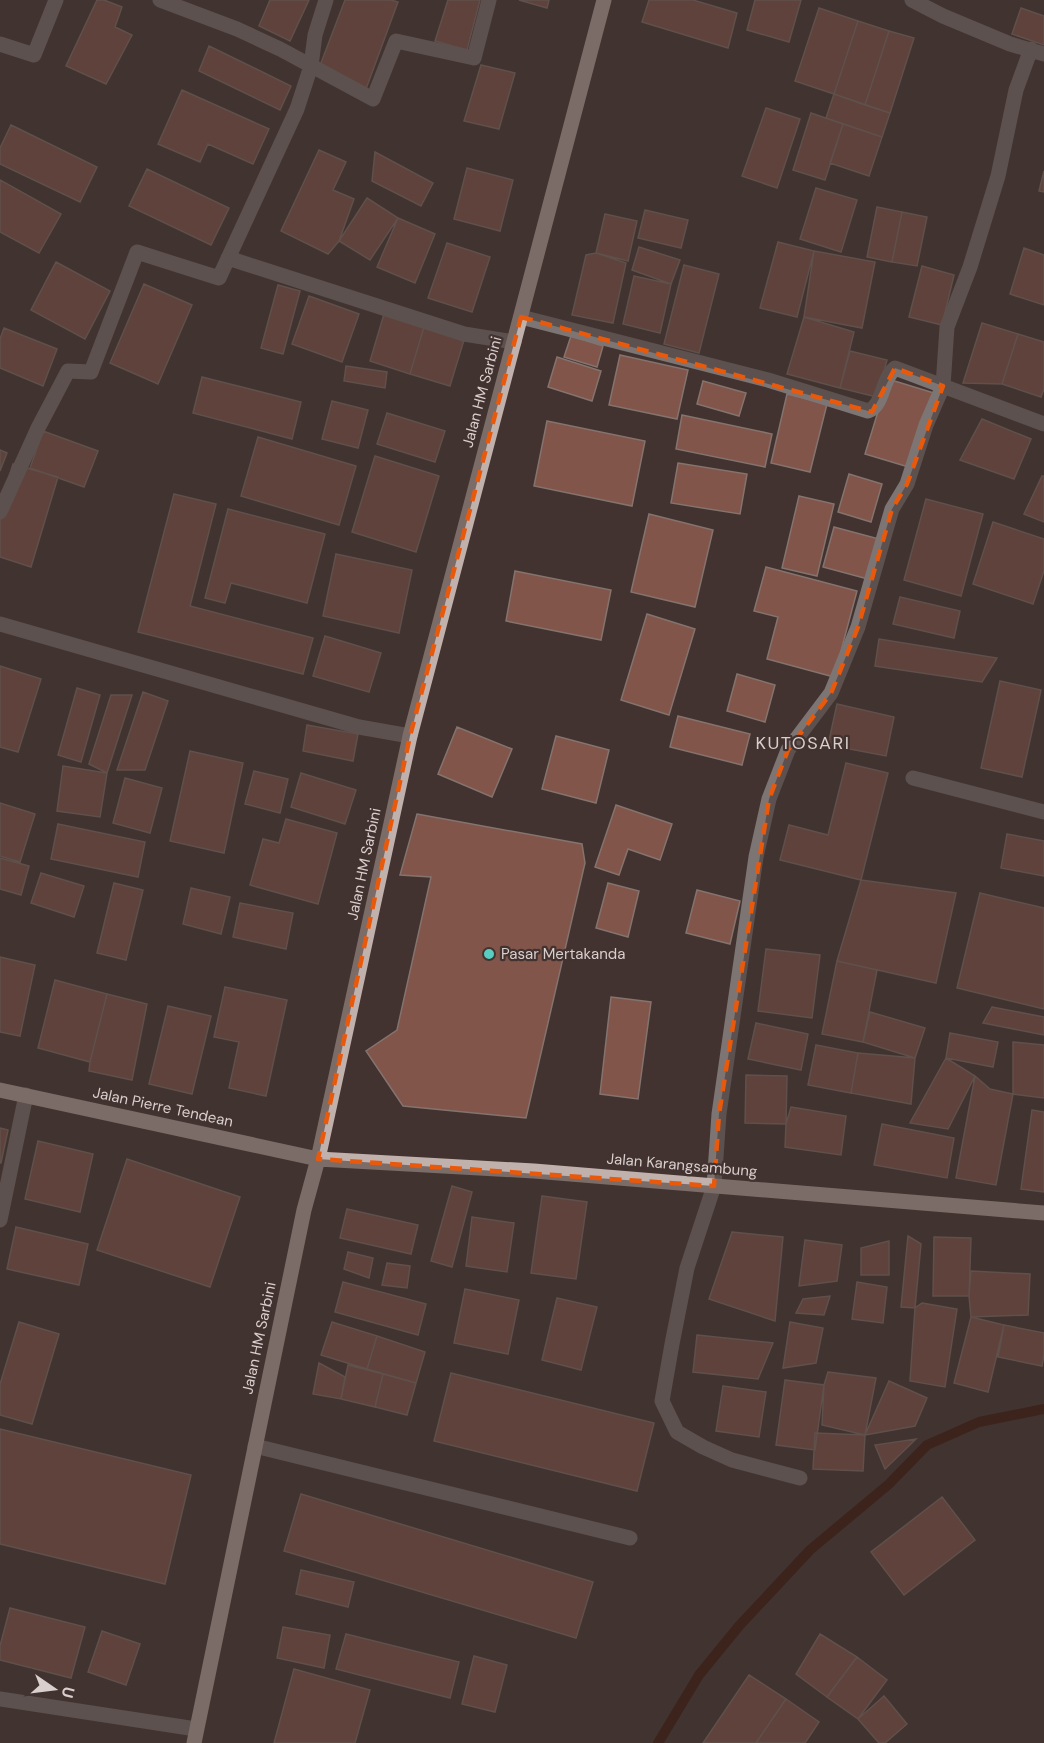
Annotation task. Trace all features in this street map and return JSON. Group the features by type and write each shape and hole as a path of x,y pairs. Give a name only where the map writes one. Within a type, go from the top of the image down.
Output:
{"main road":[{"name":"Jalan HM Sarbini","path":"195,1736 304,1209 318,1159 410,736 604,0"},
{"name":"Jalan Pierre Tendean","path":"0,1090 318,1159"},
{"name":"Jalan Karangsambung","path":"318,1159 522,1171 1044,1214"}],"street":[{"path":"0,45 34,55 56,0"},
{"path":"160,0 237,29 280,49 373,99 396,41 474,58 489,0"},
{"path":"0,512 38,428 68,371 91,372 137,252 219,278 297,109 311,66 315,36 326,0"},
{"path":"800,1478 732,1460 704,1448 677,1432 662,1401 687,1269 714,1186 719,1114 756,857 769,799 788,750 831,693 858,627 892,509 907,484 926,425 943,386 947,327 970,267 998,176 1016,90 1037,52 1010,44 943,16 912,0"},
{"path":"228,258 464,334 514,342"},
{"path":"521,317 768,380 868,411 874,409 878,403 888,374 895,368 1044,424"},
{"path":"0,624 360,727 410,736"},
{"path":"914,778 1044,812"},
{"path":"0,1220 26,1095"},
{"path":"255,1446 630,1538"},
{"path":"0,1699 195,1736"}],"highlighted area":[{"path":"521,317 872,412 895,368 943,386 907,484 892,509 858,627 831,693 788,750 769,799 719,1114 714,1186 318,1159 410,736"}],"building":[{"path":"97,0 104,0 122,7 115,27 132,35 106,84 66,66"},
{"path":"270,0 309,0 290,41 259,26"},
{"path":"345,0 398,2 366,89 319,68"},
{"path":"448,0 480,0 467,50 435,41"},
{"path":"519,0 549,0 547,8"},
{"path":"649,0 693,0 737,13 728,48 642,22"},
{"path":"755,0 801,0 789,42 747,30"},
{"path":"819,8 858,21 834,94 795,81"},
{"path":"1021,8 1044,16 1044,45 1012,34"},
{"path":"858,21 889,31 865,105 834,94"},
{"path":"889,31 914,38 890,113 865,105"},
{"path":"209,46 291,86 280,110 199,71"},
{"path":"481,65 515,73 499,129 464,121"},
{"path":"182,90 269,129 253,164 208,144 200,162 158,144"},
{"path":"834,94 890,113 882,137 826,118"},
{"path":"766,108 800,119 777,188 742,176"},
{"path":"811,113 843,124 825,180 793,170"},
{"path":"843,124 882,137 869,176 830,163"},
{"path":"11,125 97,167 80,202 0,164 0,148"},
{"path":"319,150 346,162 333,190 354,199 339,241 328,254 281,231"},
{"path":"375,152 433,183 421,206 372,181"},
{"path":"467,168 513,180 500,231 454,219"},
{"path":"147,169 229,208 211,245 129,206"},
{"path":"1044,171 1044,192 1039,191"},
{"path":"0,180 61,214 39,253 0,232"},
{"path":"816,188 857,200 841,252 800,239"},
{"path":"367,198 398,218 370,260 339,241"},
{"path":"877,207 902,212 892,262 867,257"},
{"path":"645,210 688,220 681,248 638,238"},
{"path":"902,212 927,217 917,266 892,262"},
{"path":"605,214 637,221 628,261 596,253"},
{"path":"398,218 435,234 415,283 377,267"},
{"path":"778,242 814,251 797,317 760,308"},
{"path":"447,243 490,257 472,312 428,298"},
{"path":"639,247 680,260 671,284 632,270"},
{"path":"1024,248 1044,255 1044,305 1010,294"},
{"path":"814,251 875,262 862,328 804,317"},
{"path":"596,253 626,263 613,323 572,315 586,255"},
{"path":"56,262 110,291 85,339 31,310"},
{"path":"684,265 719,274 699,353 664,344"},
{"path":"922,266 954,275 942,325 909,317"},
{"path":"634,276 671,284 660,333 623,324"},
{"path":"144,284 192,305 158,384 110,363"},
{"path":"278,285 300,291 283,354 261,348"},
{"path":"309,296 359,314 342,362 292,344"},
{"path":"384,314 424,327 410,374 370,361"},
{"path":"804,317 854,332 840,388 787,374"},
{"path":"982,323 1018,334 1002,384 963,383"},
{"path":"424,327 464,340 450,386 410,374"},
{"path":"4,328 57,349 43,386 0,368 0,339"},
{"path":"1018,334 1044,342 1044,389 1041,397 1002,384"},
{"path":"571,336 603,346 597,367 564,357"},
{"path":"850,351 887,360 877,397 840,388"},
{"path":"620,355 688,370 677,419 609,405"},
{"path":"557,357 601,371 592,401 548,387"},
{"path":"346,366 387,372 385,388 344,381"},
{"path":"202,377 301,402 292,439 193,413"},
{"path":"888,379 934,393 912,468 865,454"},
{"path":"703,381 746,393 739,416 697,404"},
{"path":"787,394 827,404 810,472 771,463"},
{"path":"332,401 368,410 358,448 322,439"},
{"path":"387,413 445,431 435,462 377,444"},
{"path":"682,415 772,434 765,467 676,449"},
{"path":"982,419 1031,439 1014,479 960,460"},
{"path":"547,421 645,441 632,506 534,486"},
{"path":"43,431 98,451 84,487 30,468"},
{"path":"258,437 356,466 339,525 241,496"},
{"path":"0,450 7,453 0,471"},
{"path":"375,456 439,476 416,552 352,532"},
{"path":"678,463 747,474 740,514 671,503"},
{"path":"13,464 58,477 31,567 0,557 0,506"},
{"path":"849,474 882,484 871,522 838,512"},
{"path":"1044,476 1044,522 1024,514"},
{"path":"174,494 216,504 190,606 313,638 303,674 138,632"},
{"path":"799,496 834,504 817,576 782,568"},
{"path":"926,499 983,514 961,596 904,580"},
{"path":"228,509 325,534 307,603 231,583 225,603 205,598"},
{"path":"649,514 713,530 695,607 631,592"},
{"path":"993,522 1044,539 1044,571 1033,604 973,584"},
{"path":"834,527 879,539 868,579 823,567"},
{"path":"336,554 412,570 399,633 323,616"},
{"path":"766,567 857,591 834,677 767,659 778,617 754,611"},
{"path":"515,571 611,590 601,640 506,621"},
{"path":"900,597 960,611 954,638 893,624"},
{"path":"647,614 695,629 669,715 621,700"},
{"path":"325,636 381,653 369,692 313,676"},
{"path":"879,639 997,658 982,682 875,666"},
{"path":"0,666 41,679 18,752 0,747"},
{"path":"737,674 775,685 765,722 727,711"},
{"path":"1000,681 1041,690 1022,777 981,768"},
{"path":"77,688 100,695 81,762 58,755"},
{"path":"143,692 168,701 145,770 117,770"},
{"path":"111,695 132,695 107,773 89,764"},
{"path":"837,704 894,717 886,756 828,745"},
{"path":"678,716 750,734 742,765 670,747"},
{"path":"307,725 358,734 353,761 303,751"},
{"path":"457,727 512,749 492,797 438,774"},
{"path":"556,736 609,750 596,803 542,789"},
{"path":"190,751 243,763 224,853 170,841"},
{"path":"846,763 888,773 861,880 780,860 789,825 828,835"},
{"path":"63,766 107,773 100,817 57,811"},
{"path":"254,771 288,779 280,813 245,804"},
{"path":"301,773 356,790 345,824 291,807"},
{"path":"125,778 162,788 150,833 113,823"},
{"path":"0,803 35,814 20,862 0,856"},
{"path":"616,805 672,824 660,860 628,849 619,875 595,867"},
{"name":"Pasar Mertakanda","path":"417,814 582,844 585,863 526,1118 403,1106 366,1051 397,1030 431,877 400,875"},
{"path":"286,819 337,833 318,904 250,885 263,839 279,843"},
{"path":"58,824 145,842 138,877 51,859"},
{"path":"1007,834 1044,841 1044,876 1001,868"},
{"path":"0,858 29,866 21,895 0,889"},
{"path":"41,873 84,886 74,917 31,903"},
{"path":"861,880 956,893 936,983 837,961"},
{"path":"114,883 143,890 126,960 97,953"},
{"path":"608,883 639,891 628,937 596,928"},
{"path":"191,888 230,897 221,934 183,924"},
{"path":"697,890 740,901 730,944 686,933"},
{"path":"980,893 1044,908 1044,1009 957,988"},
{"path":"240,903 293,913 286,949 233,937"},
{"path":"766,949 820,955 812,1018 758,1011"},
{"path":"0,957 35,965 20,1036 0,1032"},
{"path":"837,961 877,970 863,1042 822,1034"},
{"path":"55,980 107,994 90,1062 38,1048"},
{"path":"225,987 287,1000 266,1096 229,1088 239,1042 214,1037"},
{"path":"107,994 147,1004 132,1080 89,1071"},
{"path":"611,997 651,1002 638,1099 600,1094"},
{"path":"168,1006 211,1016 192,1094 149,1084"},
{"path":"992,1007 1044,1017 1044,1035 983,1023"},
{"path":"870,1012 925,1028 915,1058 863,1042"},
{"path":"756,1023 808,1034 801,1070 748,1059"},
{"path":"950,1033 998,1042 993,1067 946,1058"},
{"path":"1013,1042 1044,1045 1044,1098 1013,1094"},
{"path":"816,1045 858,1053 851,1093 808,1085"},
{"path":"858,1053 915,1058 911,1104 851,1093"},
{"path":"946,1058 975,1076 948,1129 910,1123"},
{"path":"746,1075 787,1076 786,1124 745,1123"},
{"path":"975,1076 990,1089 1013,1094 996,1185 956,1178"},
{"path":"791,1107 846,1116 841,1155 785,1147 786,1124"},
{"path":"1032,1110 1044,1112 1044,1192 1021,1189"},
{"path":"882,1124 954,1138 947,1178 874,1165"},
{"path":"0,1128 8,1130 1,1163 0,1163"},
{"path":"38,1141 93,1154 80,1212 25,1199"},
{"path":"127,1159 240,1197 210,1287 97,1250"},
{"path":"452,1186 472,1192 452,1267 431,1261"},
{"path":"542,1196 587,1202 576,1279 531,1273"},
{"path":"347,1209 418,1225 411,1254 340,1238"},
{"path":"472,1217 514,1223 507,1272 466,1266"},
{"path":"16,1227 88,1244 79,1285 7,1269"},
{"path":"732,1232 783,1237 775,1321 709,1299"},
{"path":"908,1236 921,1244 915,1308 901,1307"},
{"path":"934,1237 971,1238 969,1296 933,1296"},
{"path":"805,1240 842,1245 837,1281 799,1286"},
{"path":"889,1241 889,1275 861,1275 861,1248"},
{"path":"348,1252 373,1258 369,1278 344,1269"},
{"path":"387,1263 410,1266 407,1288 382,1285"},
{"path":"971,1271 1030,1274 1028,1315 971,1317 969,1296"},
{"path":"343,1282 426,1304 418,1335 335,1312"},
{"path":"857,1282 887,1287 883,1323 852,1319"},
{"path":"465,1289 519,1300 508,1354 454,1343"},
{"path":"830,1296 824,1315 796,1313 803,1299"},
{"path":"557,1298 597,1307 581,1370 542,1360"},
{"path":"922,1303 957,1309 945,1387 910,1381 915,1308"},
{"path":"971,1317 1004,1325 988,1392 954,1383"},
{"path":"19,1322 59,1334 32,1424 0,1415 0,1384"},
{"path":"332,1322 377,1336 367,1369 321,1355"},
{"path":"790,1322 823,1328 816,1363 783,1368"},
{"path":"1004,1325 1044,1333 1042,1366 998,1357"},
{"path":"697,1335 773,1343 758,1379 693,1372"},
{"path":"377,1336 425,1352 416,1383 367,1369"},
{"path":"319,1363 345,1377 341,1399 313,1394"},
{"path":"348,1365 383,1374 375,1407 341,1399"},
{"path":"828,1372 876,1378 865,1435 822,1425 824,1385"},
{"path":"451,1373 654,1423 637,1491 434,1441"},
{"path":"383,1374 416,1383 407,1415 375,1407"},
{"path":"785,1380 824,1385 815,1450 776,1445"},
{"path":"889,1381 927,1398 915,1426 865,1435"},
{"path":"723,1386 766,1392 759,1437 716,1431"},
{"path":"0,1429 191,1475 165,1584 0,1544"},
{"path":"815,1433 865,1435 863,1471 813,1469"},
{"path":"916,1439 885,1469 875,1445"},
{"path":"301,1494 593,1582 576,1638 284,1551"},
{"path":"942,1497 975,1540 904,1595 871,1552"},
{"path":"301,1570 354,1582 348,1607 296,1594"},
{"path":"10,1608 85,1627 71,1678 0,1660 0,1646"},
{"path":"283,1627 330,1635 324,1668 277,1658"},
{"path":"102,1631 140,1644 126,1685 88,1672"},
{"path":"346,1634 459,1662 450,1698 336,1669"},
{"path":"820,1634 857,1657 827,1697 796,1674"},
{"path":"474,1656 507,1665 495,1712 462,1704"},
{"path":"857,1657 887,1680 858,1719 827,1697"},
{"path":"294,1669 370,1690 355,1743 274,1743"},
{"path":"749,1675 786,1699 756,1743 703,1743"},
{"path":"884,1696 907,1724 885,1743 879,1743 858,1719"},
{"path":"786,1699 819,1722 805,1743 756,1743"}],"waterway":[{"path":"658,1743 699,1675 739,1626 810,1550 889,1484 927,1445 979,1422 1044,1409"}],"place":[{"name":"Pasar Mertakanda","path":"489,954"}],"district":[{"name":"KUTOSARI","path":"803,743"}]}
